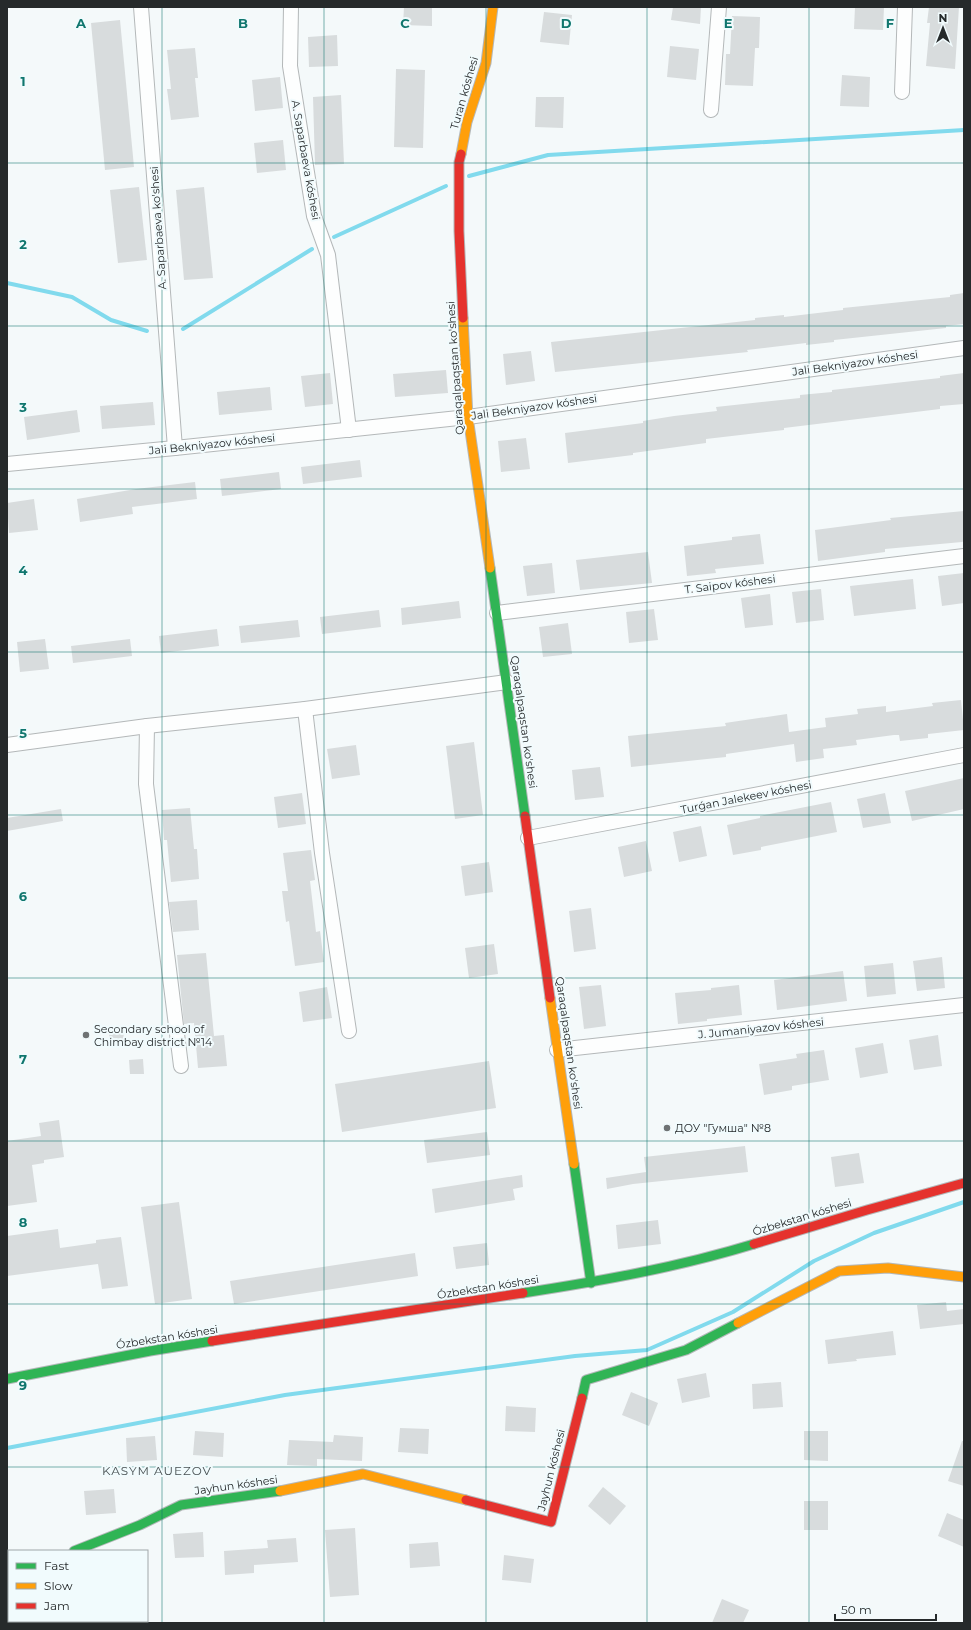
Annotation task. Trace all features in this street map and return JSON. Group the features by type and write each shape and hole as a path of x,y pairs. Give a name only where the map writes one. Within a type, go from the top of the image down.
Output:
{"street":[{"name":"A. Saparbaeva ko'shesi","path":"141,7 175,448"},
{"name":"A. Saparbaeva kóshesi","path":"291,7 290,66 314,216 328,255 348,430"},
{"name":"Turan kóshesi","path":"459,162 467,122 486,63 493,7"},
{"path":"711,110 719,7"},
{"path":"902,92 906,7"},
{"name":"Qaraqalpaqstan ko'shesi","path":"459,162 459,231 468,417 507,682 557,1050 591,1283"},
{"name":"Jali Bekniyazov kóshesi","path":"7,464 468,417 964,348"},
{"name":"T. Saipov kóshesi","path":"497,613 964,556"},
{"path":"7,744 147,726 305,709 507,682"},
{"path":"305,709 322,853 349,1031"},
{"path":"147,726 146,784 181,1066"},
{"name":"Turǵan Jalekeev kóshesi","path":"528,838 964,756"},
{"name":"J. Jumaniyazov kóshesi","path":"557,1050 964,1005"},
{"name":"Ózbekstan kóshesi","path":"7,1379 150,1351 591,1283 725,1253 867,1210 964,1183"},
{"name":"Jayhun kóshesi","path":"77,1550 140,1525 181,1505 269,1492 363,1474 551,1522 586,1380 686,1350 839,1271 888,1268 964,1277"}],"building":[{"path":"404,7 432,7 432,26 403,25"},
{"path":"673,7 701,7 700,24 671,20"},
{"path":"855,7 884,7 883,30 854,29"},
{"path":"929,7 959,7 955,69 926,66 930,23 927,23"},
{"path":"544,12 572,15 569,45 540,42"},
{"path":"732,16 760,17 759,48 755,48 753,86 725,85 726,54 730,54"},
{"path":"120,20 134,167 105,170 91,23"},
{"path":"337,35 338,66 309,67 308,37"},
{"path":"670,46 699,49 696,80 667,77"},
{"path":"195,48 198,78 195,78 199,117 171,120 167,89 171,89 167,50"},
{"path":"396,69 425,70 423,148 394,147"},
{"path":"842,75 870,77 869,107 840,106"},
{"path":"280,77 283,108 255,111 252,80"},
{"path":"341,95 344,164 315,165 313,97"},
{"path":"536,97 564,97 563,128 535,127"},
{"path":"283,140 286,170 257,173 254,143"},
{"path":"139,187 147,260 118,263 110,190"},
{"path":"204,187 213,278 184,280 176,190"},
{"path":"964,293 964,324 946,326 946,328 834,340 834,342 806,345 806,343 747,350 748,352 555,372 551,342 755,320 755,318 784,315 784,317 843,310 843,308 950,297 950,295"},
{"path":"531,351 535,381 506,385 503,354"},
{"path":"446,370 448,393 395,397 393,374"},
{"path":"330,373 333,404 305,407 301,376"},
{"path":"964,373 964,404 940,406 940,409 706,439 706,443 633,453 633,455 568,463 565,433 643,423 643,421 717,411 716,407 800,398 800,395 832,392 832,390 940,378 940,376"},
{"path":"270,387 272,410 219,415 217,392"},
{"path":"153,402 155,425 102,429 100,406"},
{"path":"77,410 80,432 27,440 24,417"},
{"path":"526,438 530,469 501,472 498,441"},
{"path":"360,460 362,477 303,484 301,467"},
{"path":"279,472 281,489 222,496 220,479"},
{"path":"195,482 197,499 132,507 133,514 80,522 77,499 136,489"},
{"path":"34,499 38,530 9,533 7,503"},
{"path":"964,511 964,541 962,542 885,549 885,552 818,561 815,530 891,520 890,518"},
{"path":"760,534 764,564 715,569 716,573 687,576 684,546 732,540 732,537"},
{"path":"648,552 652,583 580,590 576,560"},
{"path":"552,563 555,593 527,596 523,566"},
{"path":"964,573 964,603 942,606 938,576"},
{"path":"913,579 916,609 854,616 850,586"},
{"path":"821,589 824,620 796,623 792,592"},
{"path":"770,594 773,625 745,628 741,598"},
{"path":"459,601 461,618 402,625 401,608"},
{"path":"654,609 658,640 629,643 626,612"},
{"path":"379,610 381,627 322,634 320,617"},
{"path":"298,620 300,637 241,643 239,626"},
{"path":"568,623 572,654 543,657 539,627"},
{"path":"217,629 219,646 161,653 159,636"},
{"path":"45,639 49,669 20,672 17,642"},
{"path":"130,639 132,656 73,663 71,646"},
{"path":"961,700 964,730 928,734 928,738 900,741 899,735 894,735 856,740 857,745 823,749 824,758 796,762 794,744 726,754 726,757 631,767 628,736 726,726 725,723 787,714 789,732 826,727 825,718 858,714 857,709 886,706 886,712 933,706 932,703"},
{"path":"474,742 483,815 455,819 446,746"},
{"path":"356,745 360,775 332,779 327,749"},
{"path":"600,767 604,797 575,800 572,770"},
{"path":"964,778 964,809 912,821 905,791"},
{"path":"302,793 306,824 278,828 274,797"},
{"path":"885,793 891,823 863,828 857,799"},
{"path":"831,802 837,832 761,847 761,850 733,855 727,825 760,818 760,816"},
{"path":"190,808 194,849 197,849 199,879 171,882 167,840 164,840 162,810"},
{"path":"61,809 63,821 7,831 7,818"},
{"path":"701,826 707,856 679,862 673,832"},
{"path":"646,841 652,871 624,877 618,847"},
{"path":"311,850 315,880 310,881 316,932 320,931 324,962 295,966 289,921 286,922 282,891 288,891 283,853"},
{"path":"489,862 493,892 465,896 461,866"},
{"path":"197,900 199,930 173,932 169,902"},
{"path":"591,908 596,949 574,952 569,911"},
{"path":"494,944 498,974 469,978 465,948"},
{"path":"206,953 214,1036 224,1035 227,1066 198,1068 194,1023 184,1024 177,955"},
{"path":"942,957 945,988 917,991 913,961"},
{"path":"893,963 896,994 867,997 864,966"},
{"path":"843,971 847,1001 777,1010 774,980"},
{"path":"601,985 606,1026 584,1029 579,987"},
{"path":"739,985 742,1015 678,1024 675,993 711,990 711,988"},
{"path":"327,987 332,1018 303,1022 299,992"},
{"path":"123,1031 125,1045 110,1046 109,1032"},
{"path":"938,1035 942,1066 914,1070 909,1040"},
{"path":"883,1043 888,1073 860,1078 855,1048"},
{"path":"824,1050 829,1080 792,1086 792,1090 764,1095 759,1064 797,1058 796,1054"},
{"path":"143,1059 144,1074 130,1074 129,1060"},
{"path":"489,1061 496,1108 342,1132 335,1084"},
{"path":"59,1120 64,1157 44,1160 44,1163 32,1165 37,1202 7,1206 7,1141 41,1136 39,1123"},
{"path":"487,1132 490,1155 427,1163 424,1140"},
{"path":"745,1146 748,1172 633,1184 607,1189 606,1178 646,1172 644,1157"},
{"path":"859,1153 864,1183 835,1187 831,1157"},
{"path":"522,1175 523,1187 513,1189 515,1200 435,1213 432,1189"},
{"path":"179,1202 192,1299 155,1304 141,1207"},
{"path":"658,1220 661,1244 618,1249 616,1225"},
{"path":"58,1229 60,1248 96,1243 96,1240 121,1237 128,1286 102,1289 98,1264 7,1276 7,1236"},
{"path":"487,1243 489,1265 456,1269 453,1247"},
{"path":"415,1253 418,1276 234,1304 230,1281"},
{"path":"946,1302 947,1311 964,1309 964,1324 920,1329 917,1305"},
{"path":"893,1331 896,1355 856,1359 857,1361 828,1364 825,1340"},
{"path":"706,1373 710,1397 682,1403 677,1379"},
{"path":"781,1382 783,1407 753,1409 752,1384"},
{"path":"631,1392 658,1403 649,1426 622,1415"},
{"path":"506,1406 536,1408 535,1432 505,1431"},
{"path":"400,1428 429,1429 428,1454 398,1452"},
{"path":"195,1431 224,1433 223,1457 193,1455"},
{"path":"804,1431 828,1431 828,1461 804,1460"},
{"path":"334,1435 363,1437 362,1461 317,1459 317,1466 287,1465 289,1440 333,1442"},
{"path":"155,1436 157,1460 127,1462 126,1438"},
{"path":"962,1441 964,1441 964,1486 948,1481"},
{"path":"603,1487 626,1506 610,1525 588,1506"},
{"path":"114,1489 116,1513 86,1515 84,1491"},
{"path":"804,1501 828,1501 828,1530 804,1530"},
{"path":"947,1513 964,1520 964,1547 938,1536"},
{"path":"355,1528 359,1595 330,1597 325,1530"},
{"path":"203,1532 204,1557 175,1558 173,1534"},
{"path":"296,1538 298,1562 254,1565 254,1573 225,1575 224,1551 268,1548 267,1540"},
{"path":"438,1542 440,1566 410,1568 409,1544"},
{"path":"504,1555 534,1559 531,1583 502,1580"},
{"path":"722,1599 749,1610 743,1623 712,1623"}],"waterway":[{"path":"469,176 548,155 964,130"},
{"path":"334,237 446,186"},
{"path":"183,329 312,249"},
{"path":"7,283 72,297 111,320 147,331"},
{"path":"7,1448 285,1395 575,1356 647,1350 733,1312 814,1261 874,1233 964,1202"}],"traffic: fast":[{"path":"490,568 525,816"},
{"path":"574,1164 591,1283"},
{"path":"523,1293 640,1273 697,1260 754,1244"},
{"path":"582,1398 586,1380 686,1350 738,1323"},
{"path":"7,1379 150,1351 212,1341"},
{"path":"77,1550 140,1525 181,1505 280,1491"}],"traffic: slow":[{"path":"461,154 467,122 486,63 493,7"},
{"path":"463,318 468,417 490,568"},
{"path":"550,998 574,1164"},
{"path":"738,1323 839,1271 888,1268 964,1277"},
{"path":"280,1491 363,1474 466,1500"}],"traffic: jam":[{"path":"461,154 459,162 459,231 463,318"},
{"path":"525,816 550,998"},
{"path":"754,1244 964,1183"},
{"path":"212,1341 523,1293"},
{"path":"466,1500 551,1522 582,1398"}],"place":[{"name":"Secondary school of Chimbay district №14","path":"86,1035"},
{"name":"ДОУ \"Гумша\" №8","path":"667,1128"}],"district":[{"name":"KASYM AUEZOV","path":"157,1470"}]}
